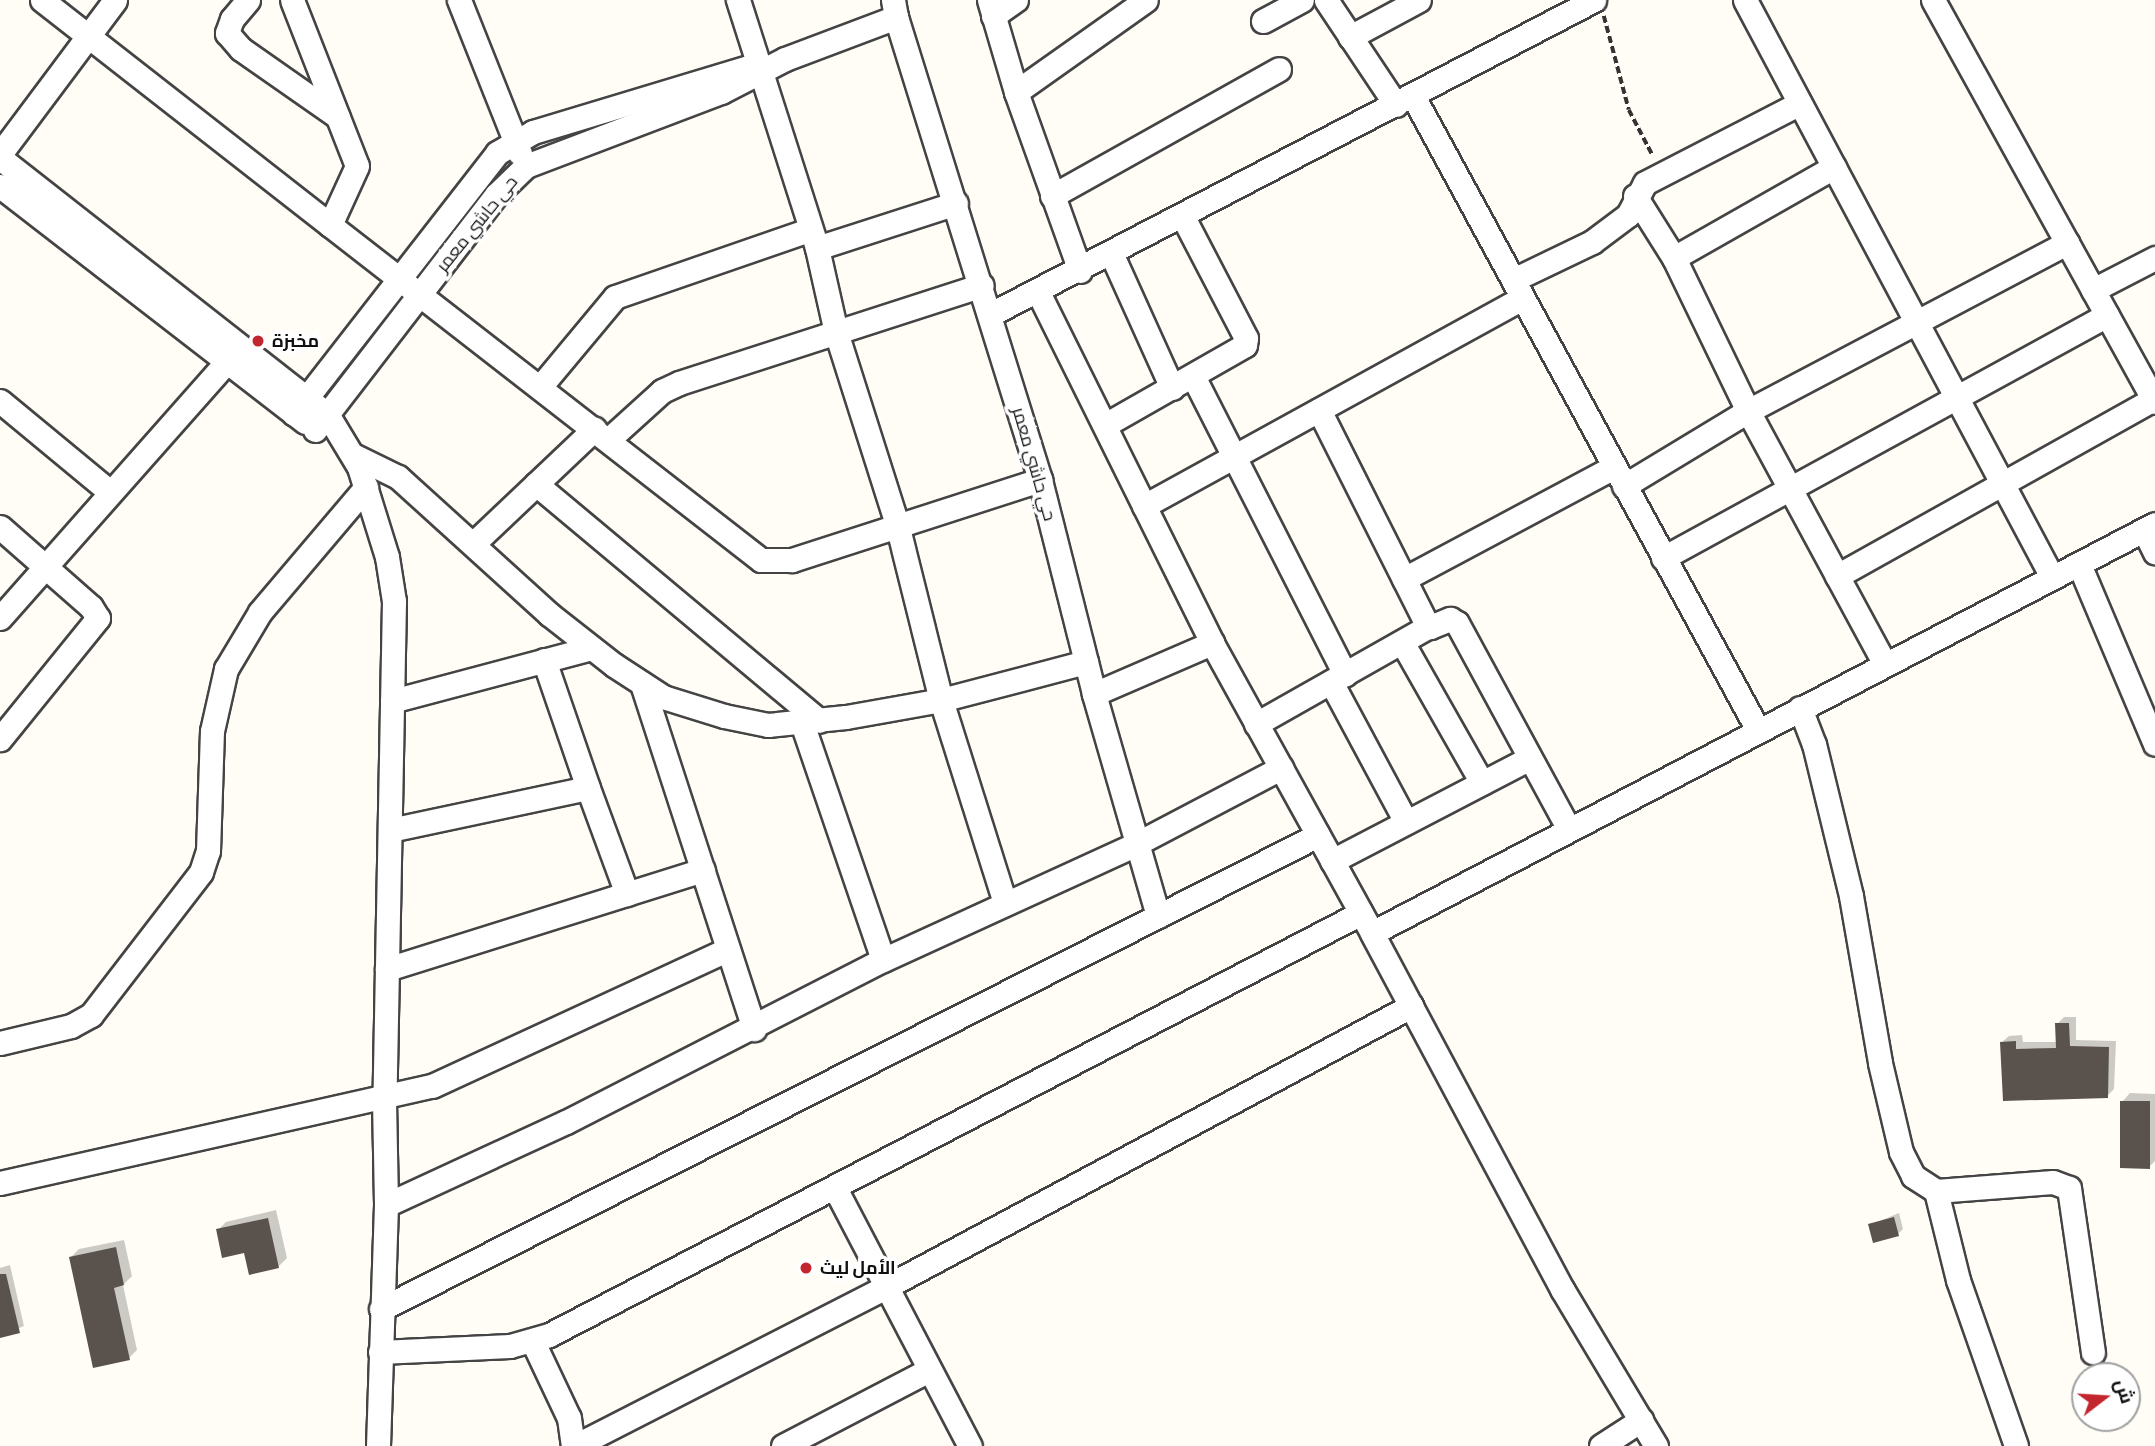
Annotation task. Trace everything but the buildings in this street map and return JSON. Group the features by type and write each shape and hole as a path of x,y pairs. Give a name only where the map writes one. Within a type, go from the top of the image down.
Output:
{"street":[{"path":"42,0 761,560 792,560 1040,480"},
{"path":"115,0 86,34 0,156 242,345 300,406"},
{"path":"248,0 232,19 227,33 241,49 338,117"},
{"path":"292,0 357,166 330,225"},
{"path":"459,0 526,166"},
{"path":"738,0 766,66 814,239 836,332 897,524 941,700 1005,903"},
{"path":"1016,0 991,8 1016,92 1080,271"},
{"path":"1016,92 1146,0"},
{"path":"1263,21 1302,0"},
{"path":"1326,0 1350,37 1405,100 1517,290 1758,730"},
{"path":"1350,37 1419,0"},
{"path":"1745,0 2052,578"},
{"path":"1837,576 2003,485 2152,389 2107,315 1933,0"},
{"path":"991,314 1112,255 1585,6"},
{"name":"حي حاشي معمر","path":"321,422 496,195 526,166 766,66 895,8 1040,480 1094,694 1158,916"},
{"name":"حي حاشي معمر","path":"300,406 402,278 482,168 514,140 766,66"},
{"path":"1052,196 1279,69"},
{"path":"1144,506 1319,410 1592,242 1628,215 1635,195 1662,173 1800,103"},
{"path":"1674,258 1834,167"},
{"path":"0,186 225,364 300,406 346,446 398,477 591,648 663,697 747,722 810,722 941,700 1086,662"},
{"path":"1635,195 1674,258 1748,411 1885,664"},
{"path":"540,387 615,297 814,239 956,203"},
{"path":"1105,425 1242,349 1246,338 1183,217"},
{"path":"1404,579 1748,411 2067,243"},
{"path":"1112,255 1172,388"},
{"path":"2093,290 2155,258"},
{"path":"474,543 536,484 662,391 982,285"},
{"path":"1038,292 1212,643 1412,1006 1562,1289 1656,1446"},
{"path":"1664,558 2107,315"},
{"path":"0,618 242,345"},
{"path":"1193,376 1236,455 1406,822"},
{"path":"0,401 110,492"},
{"path":"1319,410 1429,626"},
{"path":"346,446 366,487 394,601 384,1100 386,1205 377,1446"},
{"path":"536,484 810,722 883,960"},
{"path":"0,1043 71,1026 91,1016 201,872 208,851 212,731 226,669 260,612 366,487"},
{"path":"0,527 94,610 97,622 0,739"},
{"path":"380,1352 533,1342 1367,923 1569,829 2150,527 2155,553"},
{"path":"2079,564 2155,744"},
{"path":"1256,724 1429,626 1450,619 1457,623 1528,759 1569,829"},
{"path":"1402,642 1482,783"},
{"path":"1094,694 1212,643"},
{"path":"392,701 591,648"},
{"path":"544,660 627,894"},
{"path":"642,684 754,1029"},
{"path":"1800,708 1814,744 1851,896 1880,1063 1902,1152 1913,1176 1936,1191 2041,1182 2069,1188 2093,1352"},
{"path":"1332,861 1528,759"},
{"path":"386,1205 754,1029 883,960 1136,844 1281,768"},
{"path":"390,830 588,788"},
{"path":"381,1308 1318,835"},
{"path":"387,969 703,870"},
{"path":"0,1183 384,1100 432,1086 728,949"},
{"path":"533,1342 569,1418 574,1446 884,1288 1412,1006"},
{"path":"835,1188 884,1288 970,1446"},
{"path":"1936,1191 1958,1280 2016,1446"},
{"path":"783,1446 929,1370"},
{"path":"1601,1446 1641,1420"}],"path":[{"path":"1585,6 1629,110 1662,173"}],"place":[{"name":"مخبزة","path":"258,341"},
{"name":"الأمل ليث","path":"806,1268"}]}
